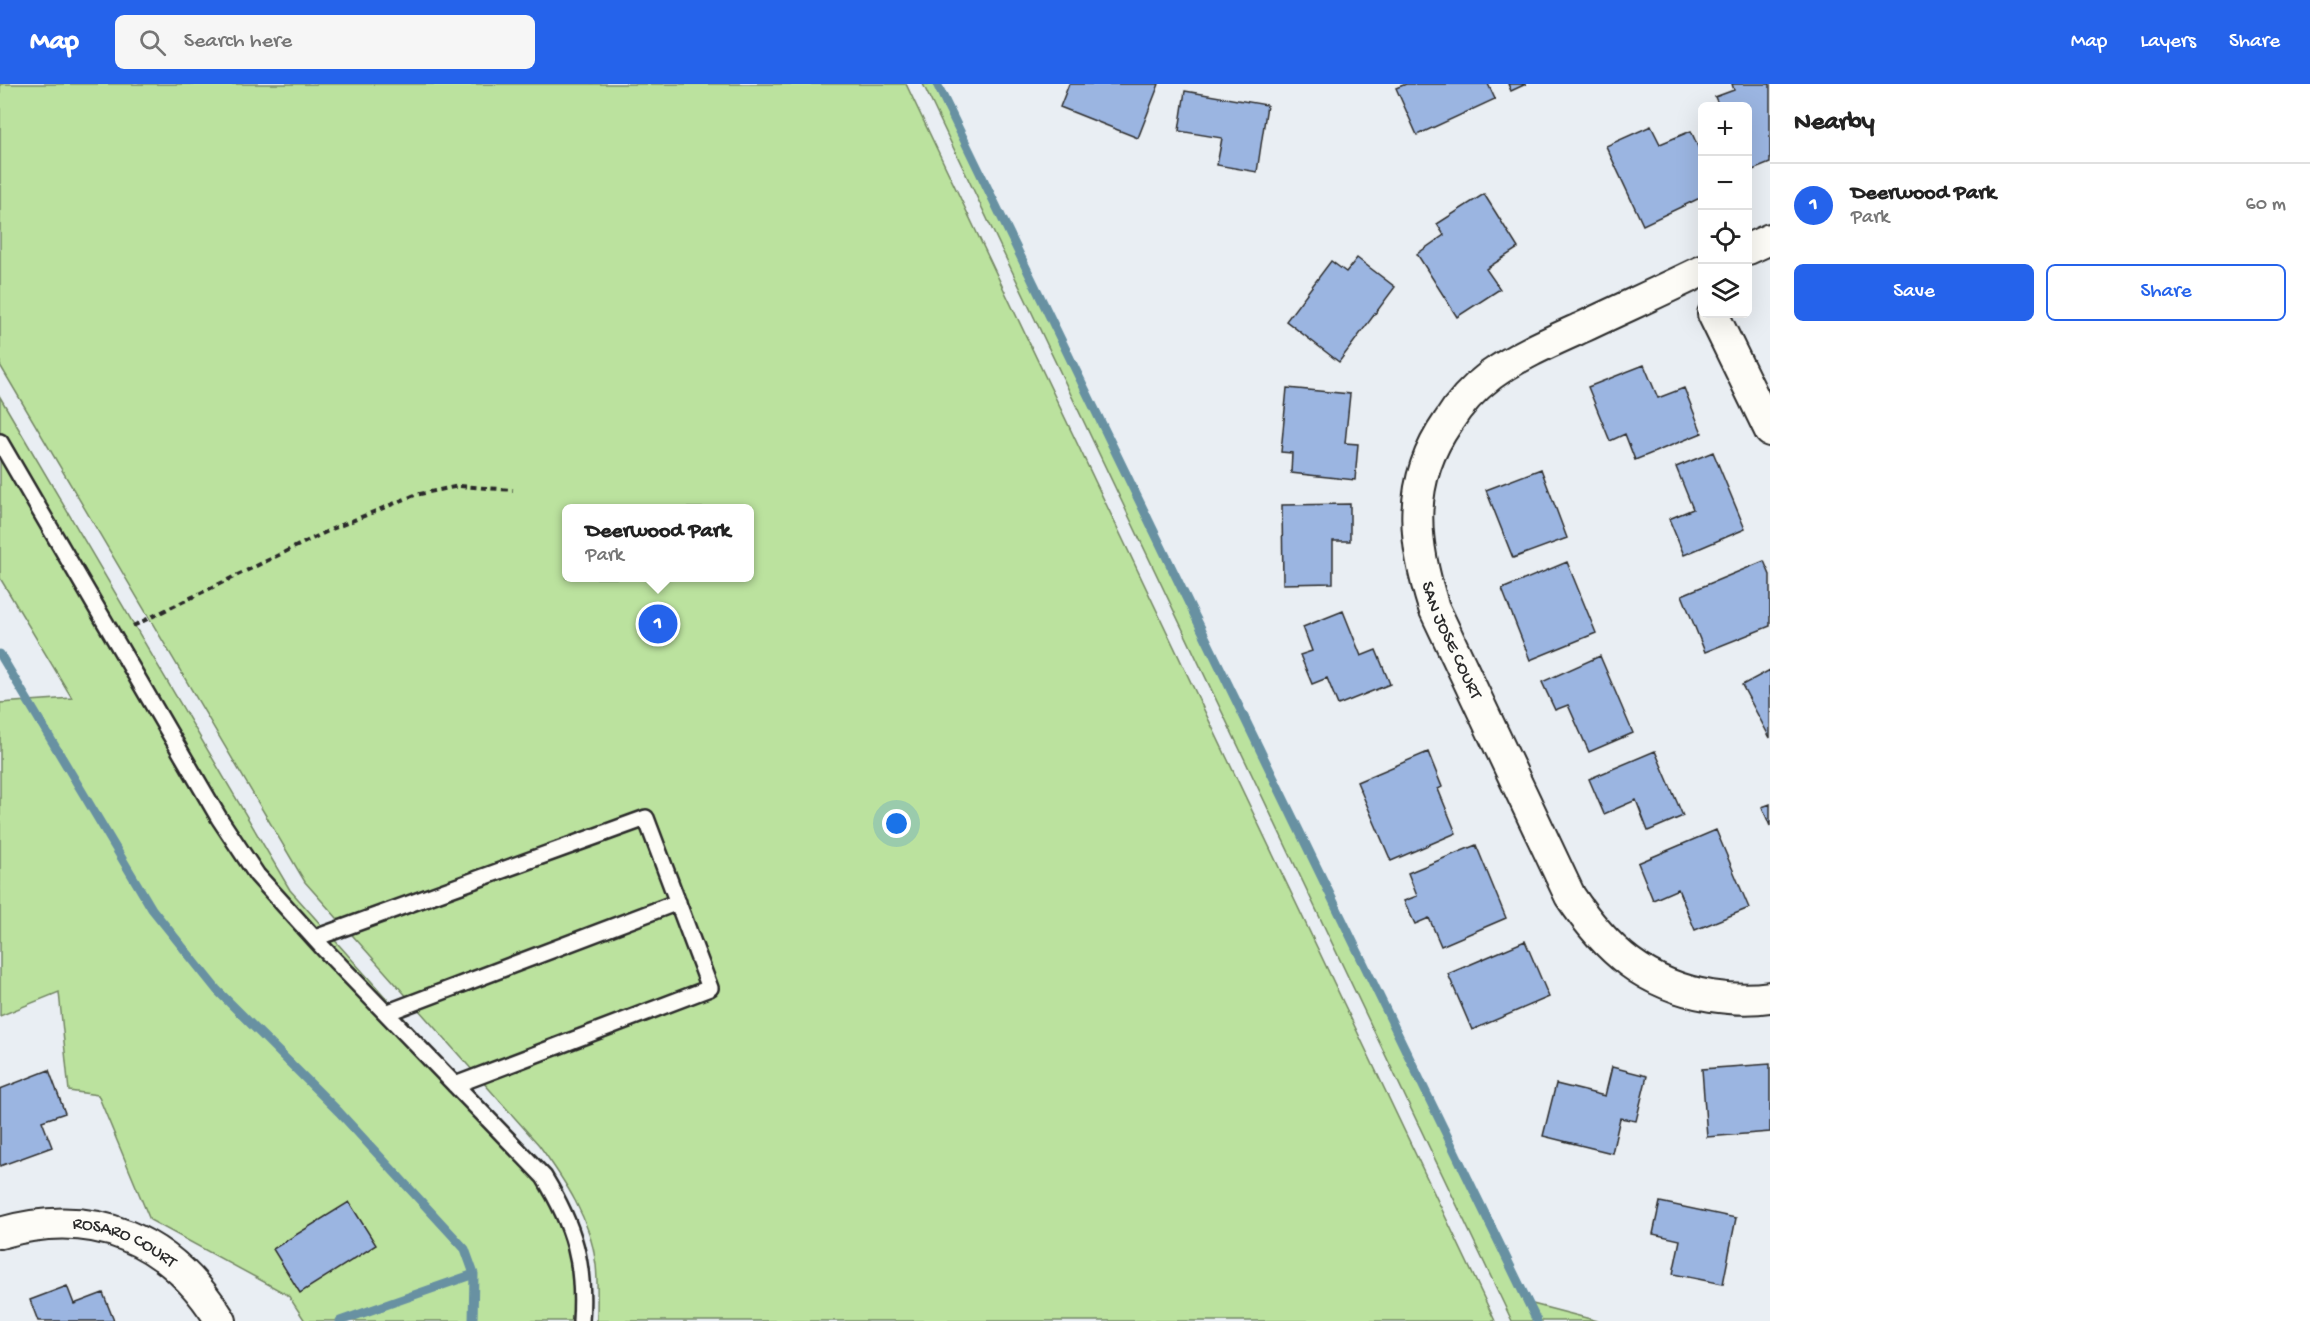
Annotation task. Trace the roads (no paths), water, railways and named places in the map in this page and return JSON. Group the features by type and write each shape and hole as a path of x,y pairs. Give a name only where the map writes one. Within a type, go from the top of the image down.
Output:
{"street":[{"path":"1752,247 1770,239"},
{"name":"SAN JOSE COURT","path":"1698,280 1523,355 1490,376 1460,403 1440,433 1423,469 1417,498 1417,534 1422,571 1434,608 1570,896 1585,918 1619,956 1660,981 1690,992 1726,998 1770,997"},
{"path":"1715,318 1770,431"},
{"name":"ROSARO COURT","path":"0,1233 29,1225 67,1223 108,1229 146,1245 178,1267 208,1300 221,1321"}],"lane":[{"path":"0,442 219,818 257,876 544,1177 563,1208 574,1237 580,1266 581,1321"},
{"path":"315,938 646,818 710,988 455,1085"},
{"path":"386,1012 678,902"}],"waterway":[{"path":"937,84 1537,1321"},
{"path":"0,654 152,909 217,990 339,1112 465,1249 474,1274 473,1321"},
{"path":"340,1321 474,1274"}],"place":[{"name":"Deerwood Park","path":"658,624"}]}
